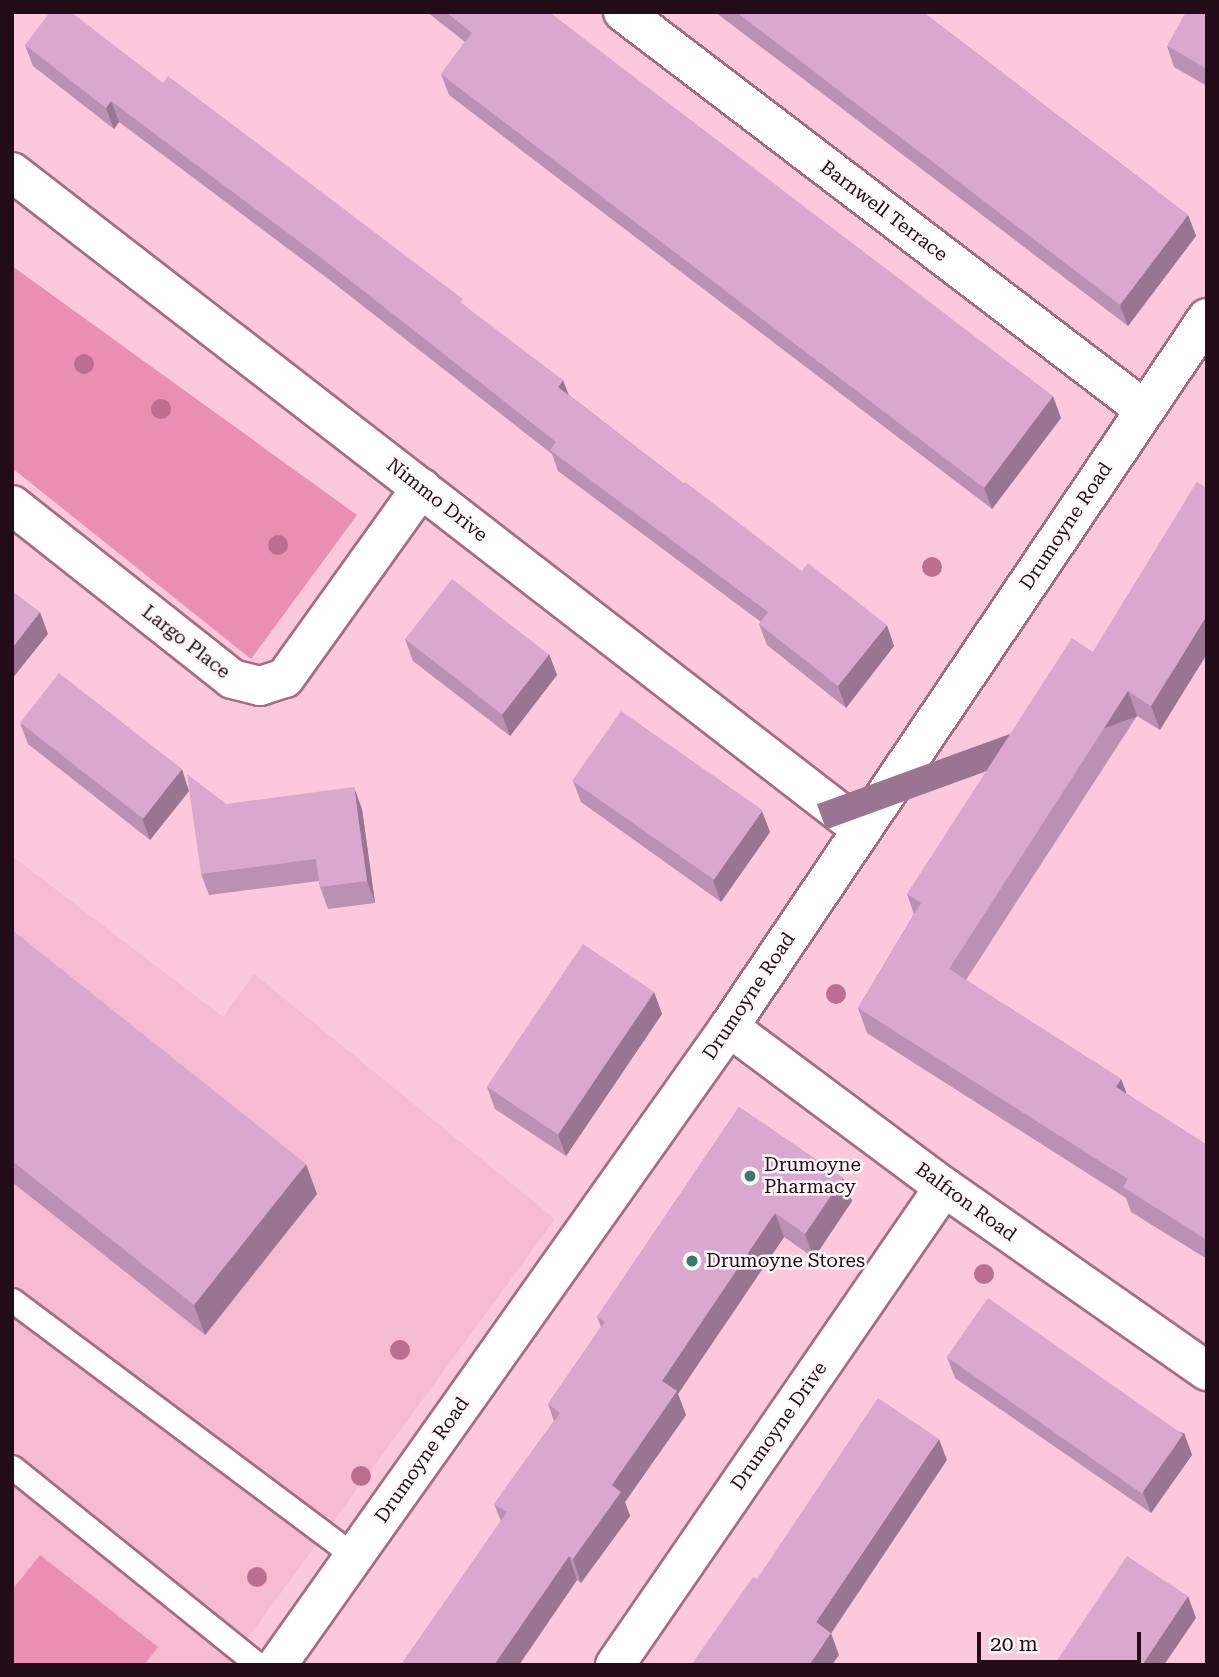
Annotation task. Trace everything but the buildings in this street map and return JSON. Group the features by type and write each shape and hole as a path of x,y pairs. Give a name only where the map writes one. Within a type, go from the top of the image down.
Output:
{"street":[{"name":"Barnwell Terrace","path":"623,12 1144,410"},
{"name":"Nimmo Drive","path":"12,172 861,829"},
{"name":"Drumoyne Road","path":"277,1665 729,1027 1207,318"},
{"name":"Largo Place","path":"12,505 232,679 260,686 285,678 421,488"},
{"name":"Balfron Road","path":"729,1027 944,1187 1207,1371"},
{"name":"Drumoyne Drive","path":"615,1665 944,1187"}],"lane":[{"path":"12,1300 354,1556"},
{"path":"12,1467 258,1665"}],"shaded area":[{"path":"12,266 357,515 251,659 12,468"},
{"path":"12,856 223,1017 254,974 555,1219 228,1665 12,1665"},
{"path":"40,1555 158,1647 144,1665 12,1665 12,1590"}],"place":[{"name":"Drumoyne Pharmacy","path":"750,1176"},
{"name":"Drumoyne Stores","path":"692,1261"}]}
